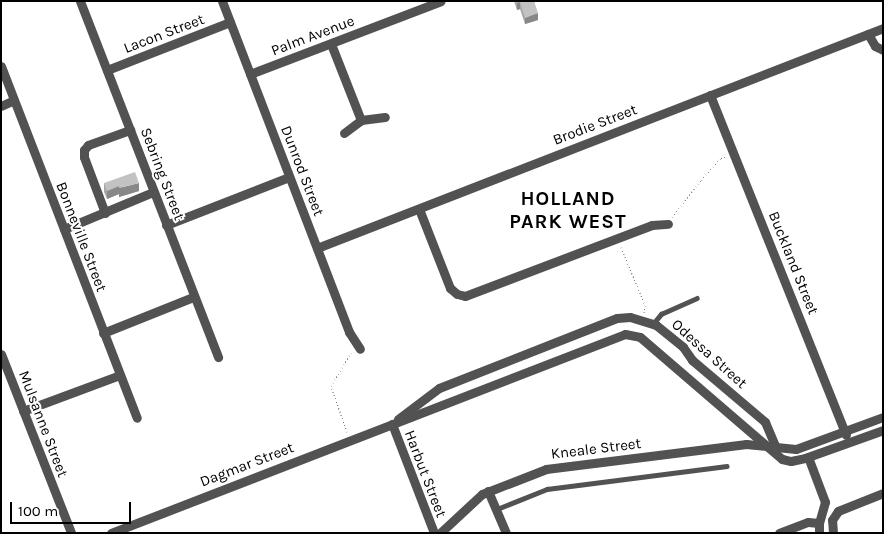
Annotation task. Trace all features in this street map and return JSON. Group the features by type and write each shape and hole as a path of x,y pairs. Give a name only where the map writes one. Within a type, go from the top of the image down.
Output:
{"street":[{"name":"Sebring Street","path":"80,1 193,297 218,356"},
{"name":"Dunrod Street","path":"222,1 349,332 358,346"},
{"name":"Palm Avenue","path":"250,74 441,1"},
{"name":"Lacon Street","path":"107,70 230,22"},
{"name":"Brodie Street","path":"317,248 883,28"},
{"path":"868,34 875,46 883,50"},
{"path":"331,44 361,120"},
{"name":"Bonneville Street","path":"1,66 137,418"},
{"name":"Buckland Street","path":"710,95 849,442"},
{"path":"1,106 14,100"},
{"path":"344,133 361,120 385,117"},
{"path":"105,213 84,157 84,150 89,145 130,130"},
{"path":"166,225 289,177"},
{"path":"64,229 153,192"},
{"path":"419,209 449,286 454,292 463,296 470,295 652,225 668,224"},
{"path":"103,333 193,297"},
{"name":"Dagmar Street","path":"392,424 429,393 443,386 617,318 626,316 642,319 653,324"},
{"name":"Odessa Street","path":"653,324 764,422 771,445"},
{"name":"Dagmar Street","path":"111,533 618,336 631,334 640,338"},
{"name":"Odessa Street","path":"640,338 771,445"},
{"name":"Mulsanne Street","path":"1,354 71,533"},
{"path":"23,411 120,375"},
{"name":"Kneale Street","path":"440,533 472,501 488,491 546,469 746,444 799,449 883,417"},
{"name":"Harbut Street","path":"392,424 434,533"},
{"path":"771,445 783,459 794,460 808,457 883,430"},
{"path":"808,457 826,502 819,523 819,533"},
{"path":"488,491 506,533"},
{"path":"833,533 834,517 842,509 883,493"},
{"path":"779,533 808,522 819,523"}],"lane":[{"name":"Odessa Street","path":"653,324 661,314 697,298"},
{"path":"497,509 547,489 727,466"}],"path":[{"path":"668,224 721,158 734,153"},
{"path":"617,238 644,305 642,319"},
{"path":"351,441 331,386 358,346"}],"building":[{"path":"517,1 534,1 538,13 525,18 520,2 517,3"},
{"path":"135,172 139,183 119,188 119,186 107,191 104,183"}],"district":[{"name":"HOLLAND PARK WEST","path":"568,210"}]}
